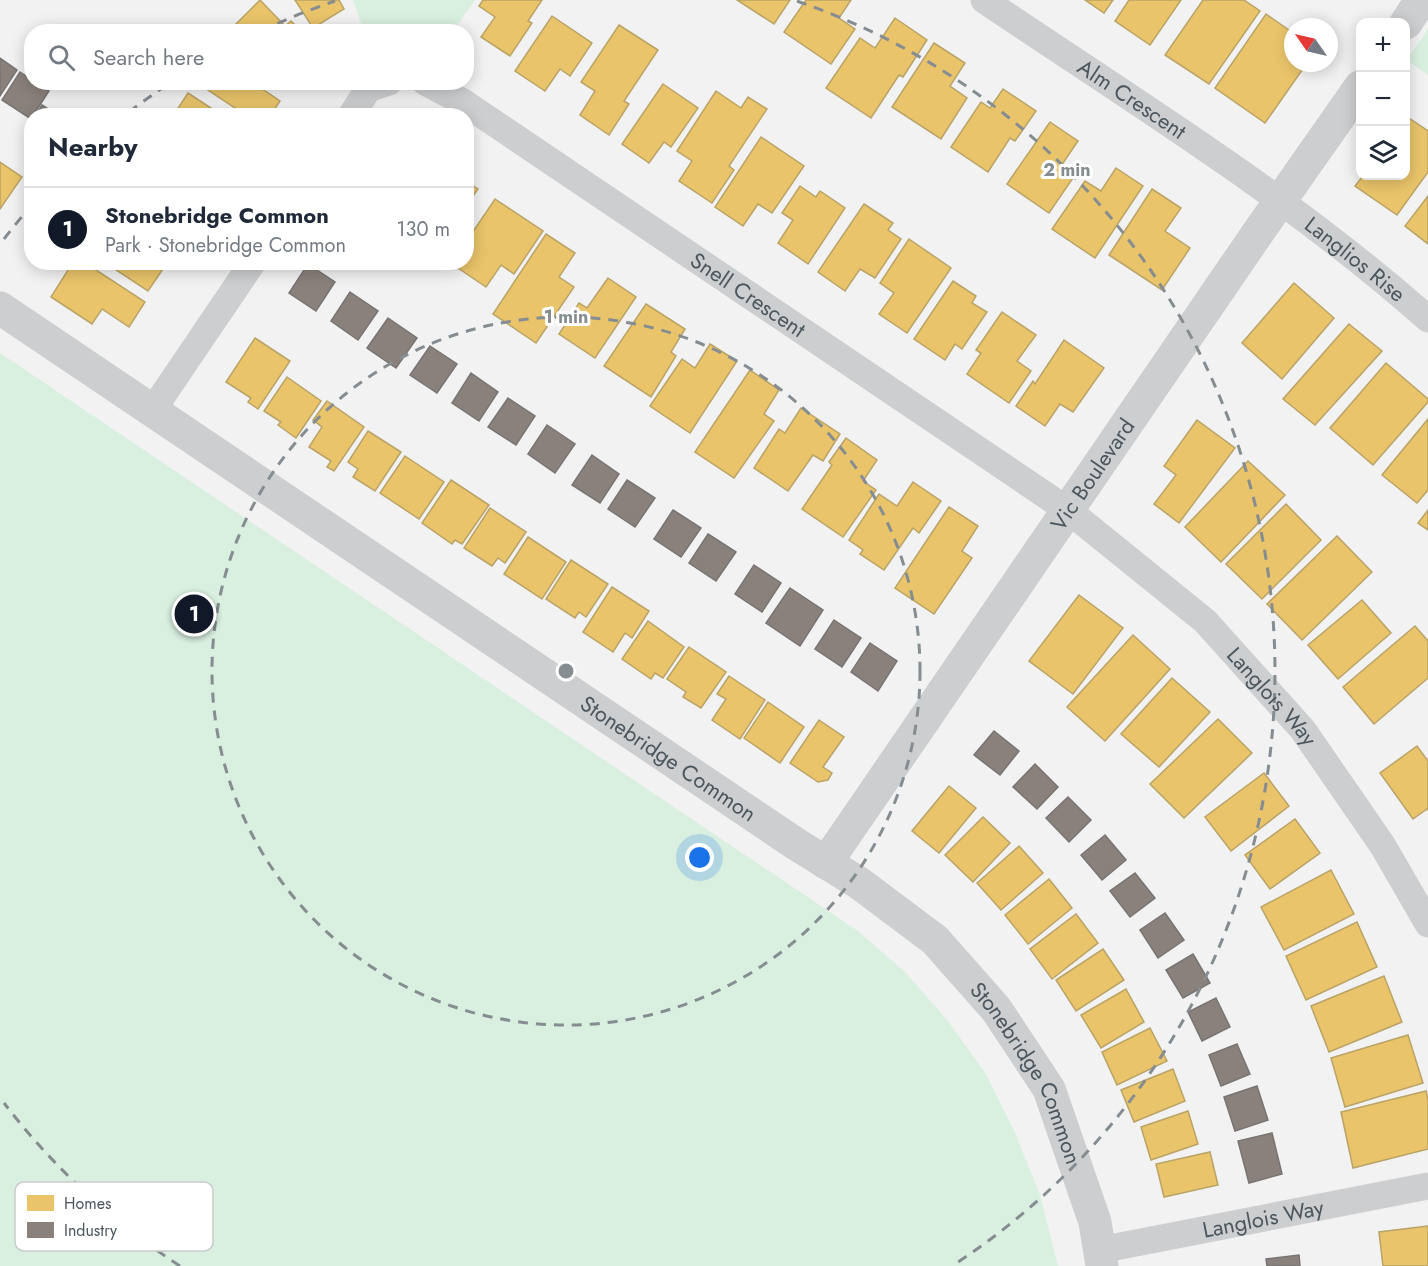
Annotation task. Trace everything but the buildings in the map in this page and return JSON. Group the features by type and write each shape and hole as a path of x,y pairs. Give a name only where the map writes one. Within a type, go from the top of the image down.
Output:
{"street":[{"name":"Alm Crescent","path":"984,0 1281,200"},
{"path":"1409,18 1421,0"},
{"path":"356,108 367,90"},
{"name":"Snell Crescent","path":"441,90 473,108"},
{"name":"Vic Boulevard","path":"826,863 1356,93"},
{"name":"Snell Crescent","path":"474,109 1069,511"},
{"name":"Langlios Rise","path":"1281,200 1383,279 1428,319"},
{"path":"153,411 248,270"},
{"name":"Stonebridge Common","path":"0,308 859,883 935,940 996,1009 1049,1089 1095,1222 1101,1258"},
{"name":"Langlois Way","path":"1069,511 1206,621 1303,730 1383,846 1427,918"},
{"name":"Langlois Way","path":"1101,1258 1428,1186"}],"green space":[{"path":"353,0 475,0 458,24 361,24"},
{"path":"1428,29 1428,75 1410,62 1410,56"},
{"path":"0,353 858,931 905,972 948,1021 986,1074 1015,1133 1040,1195 1058,1266 0,1266"}],"place":[{"name":"Stonebridge Common","path":"194,614"}]}
